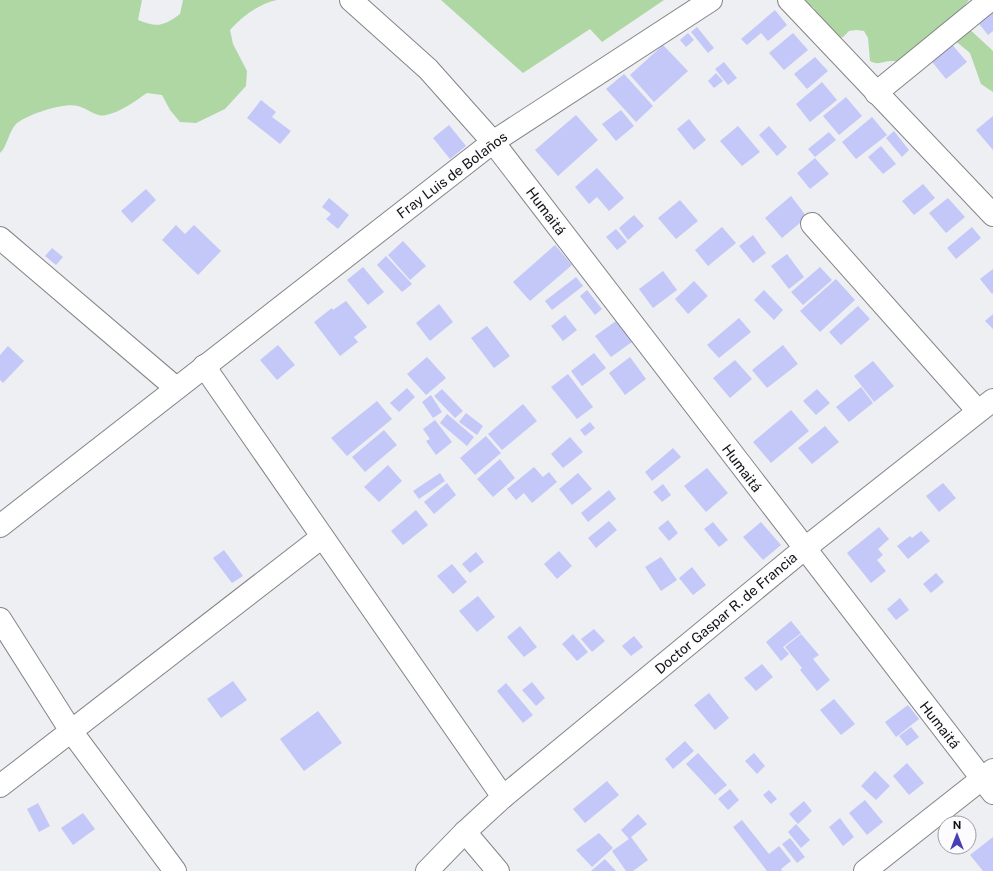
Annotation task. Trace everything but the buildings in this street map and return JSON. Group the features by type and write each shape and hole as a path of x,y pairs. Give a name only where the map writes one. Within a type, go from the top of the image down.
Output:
{"street":[{"name":"Humaitá","path":"351,0 428,69 493,142 804,549 989,781"},
{"name":"Fray Luis de Bolaños","path":"0,526 493,142 711,0"},
{"path":"788,0 993,215"},
{"path":"876,93 990,0"},
{"path":"812,224 986,406"},
{"path":"0,238 176,388"},
{"path":"204,366 503,797"},
{"name":"Doctor Gaspar R. de Francia","path":"427,871 465,832 503,797 804,549 986,406"},
{"path":"0,786 322,537"},
{"path":"0,619 71,731 176,871"},
{"path":"865,871 989,781"},
{"path":"465,832 498,871"}],"green space":[{"path":"0,0 142,0 138,20 155,25 165,23 180,14 183,0 277,0 257,8 240,20 230,30 233,44 247,71 246,86 225,109 196,123 180,122 170,110 162,95 147,93 122,109 112,114 103,116 78,106 64,106 36,113 21,120 11,131 0,153"},
{"path":"441,0 664,0 602,42 590,29 523,73"},
{"path":"802,0 969,0 961,10 924,39 906,63 889,61 879,63 870,61 868,38 864,31 849,31 843,37 835,38 822,31 814,8"},
{"path":"965,25 993,51 993,92 981,84 970,53 953,39"}]}
